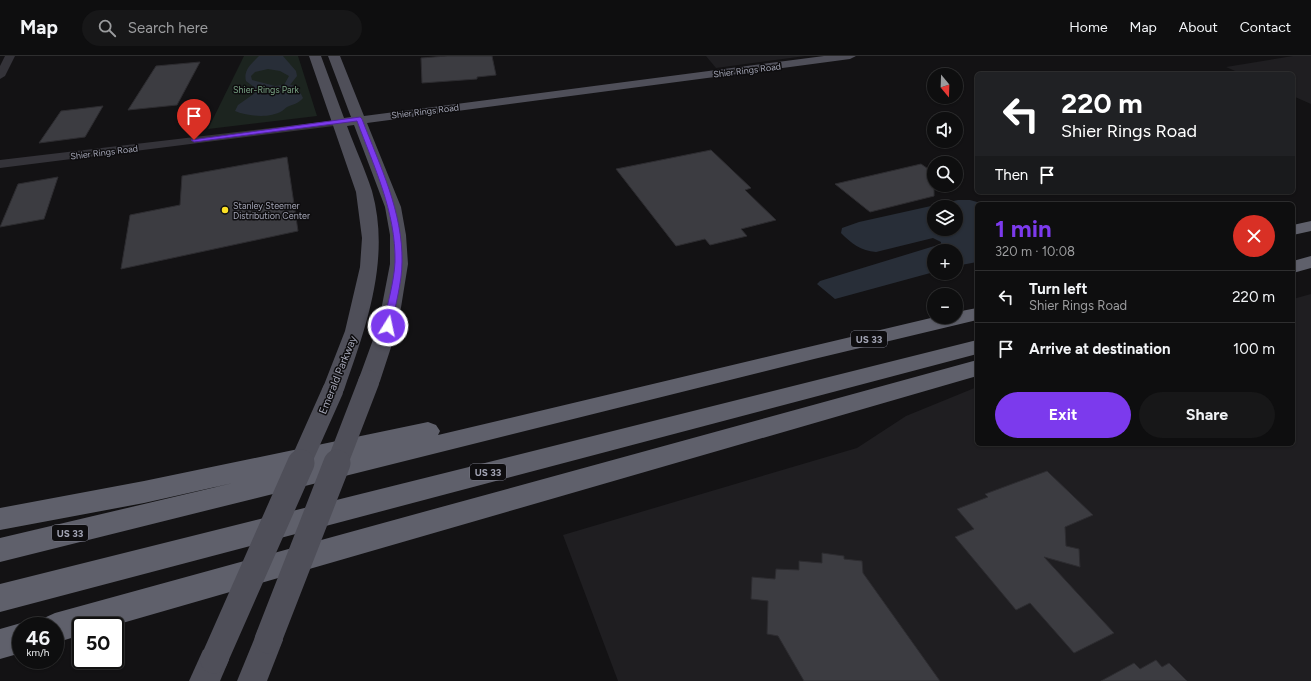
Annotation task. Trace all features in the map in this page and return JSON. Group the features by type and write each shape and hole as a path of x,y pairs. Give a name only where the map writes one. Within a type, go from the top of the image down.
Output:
{"highway":[{"path":"1295,230 1311,226"},
{"path":"1295,266 1311,262"},
{"name":"US 33","path":"0,550 760,365 975,314"},
{"name":"US 33","path":"0,598 975,348"},
{"path":"0,519 323,455 692,371 760,365"},
{"path":"64,625 975,369"},
{"path":"0,644 12,641"}],"main road":[{"name":"Emerald Parkway","path":"209,671 333,390 355,331 369,267 371,238 364,192 315,56"},
{"path":"252,681 369,381 388,326 399,264 398,235 393,207 360,119 334,56"},
{"name":"Shier Rings Road","path":"338,122 850,56"}],"street":[{"path":"0,76 10,56"},
{"name":"Shier Rings Road","path":"0,164 338,122"}],"shaded area":[{"path":"259,56 283,56 296,71 297,76 290,85 297,86 303,98 299,102 287,107 277,114 265,116 235,111 238,105 255,93 254,87 246,81 245,77 249,67","holes":["268,69 280,71 289,76 284,85 275,86 252,80 251,76 255,72"]},
{"path":"706,56 805,56 716,68"},
{"path":"1293,56 1311,56 1311,104 1295,97 1295,72 1237,72 1226,67"},
{"path":"963,200 977,202 975,202 975,262 963,265 963,244 941,244 941,242 933,238 876,252 861,248 841,233 842,228 859,222 927,207 927,236 963,236"},
{"path":"927,248 927,274 835,299 817,284 820,281"},
{"path":"1311,294 1311,681 618,681 563,535 857,448 906,416 975,388 975,446 1295,446 1295,298"}],"green space":[{"name":"Shier-Rings Park","path":"244,56 298,56 317,116 208,129"}],"building":[{"path":"447,56 492,56 496,75 477,77 477,79 422,83 421,58"},
{"path":"200,62 177,105 128,110 156,66"},
{"path":"103,106 85,137 39,143 61,111"},
{"path":"711,150 751,188 745,190 776,220 741,229 747,236 710,245 705,239 676,246 616,169"},
{"name":"Stanley Steemer Distribution Center","path":"287,157 298,231 121,269 130,215 180,205 182,176"},
{"path":"921,164 927,168 927,192 934,192 934,196 870,212 835,184"},
{"path":"58,177 44,219 0,227 18,184"},
{"path":"1047,471 1093,515 1065,527 1066,546 1079,549 1080,567 1044,557 1114,633 1074,653 1030,603 1016,610 955,537 974,529 957,509 988,497 985,494"},
{"path":"822,553 844,556 844,559 862,561 863,573 940,681 804,681 778,636 767,634 768,601 751,599 752,577 775,579 776,569 799,570 799,561 822,563"},
{"path":"1156,660 1162,667 1169,663 1187,681 1101,681 1134,663 1140,669"}],"place":[{"name":"Stanley Steemer Distribution Center","path":"225,210"}],"route":[{"path":"194,140 360,119 377,168 393,207 398,235 399,264 388,326"}]}
